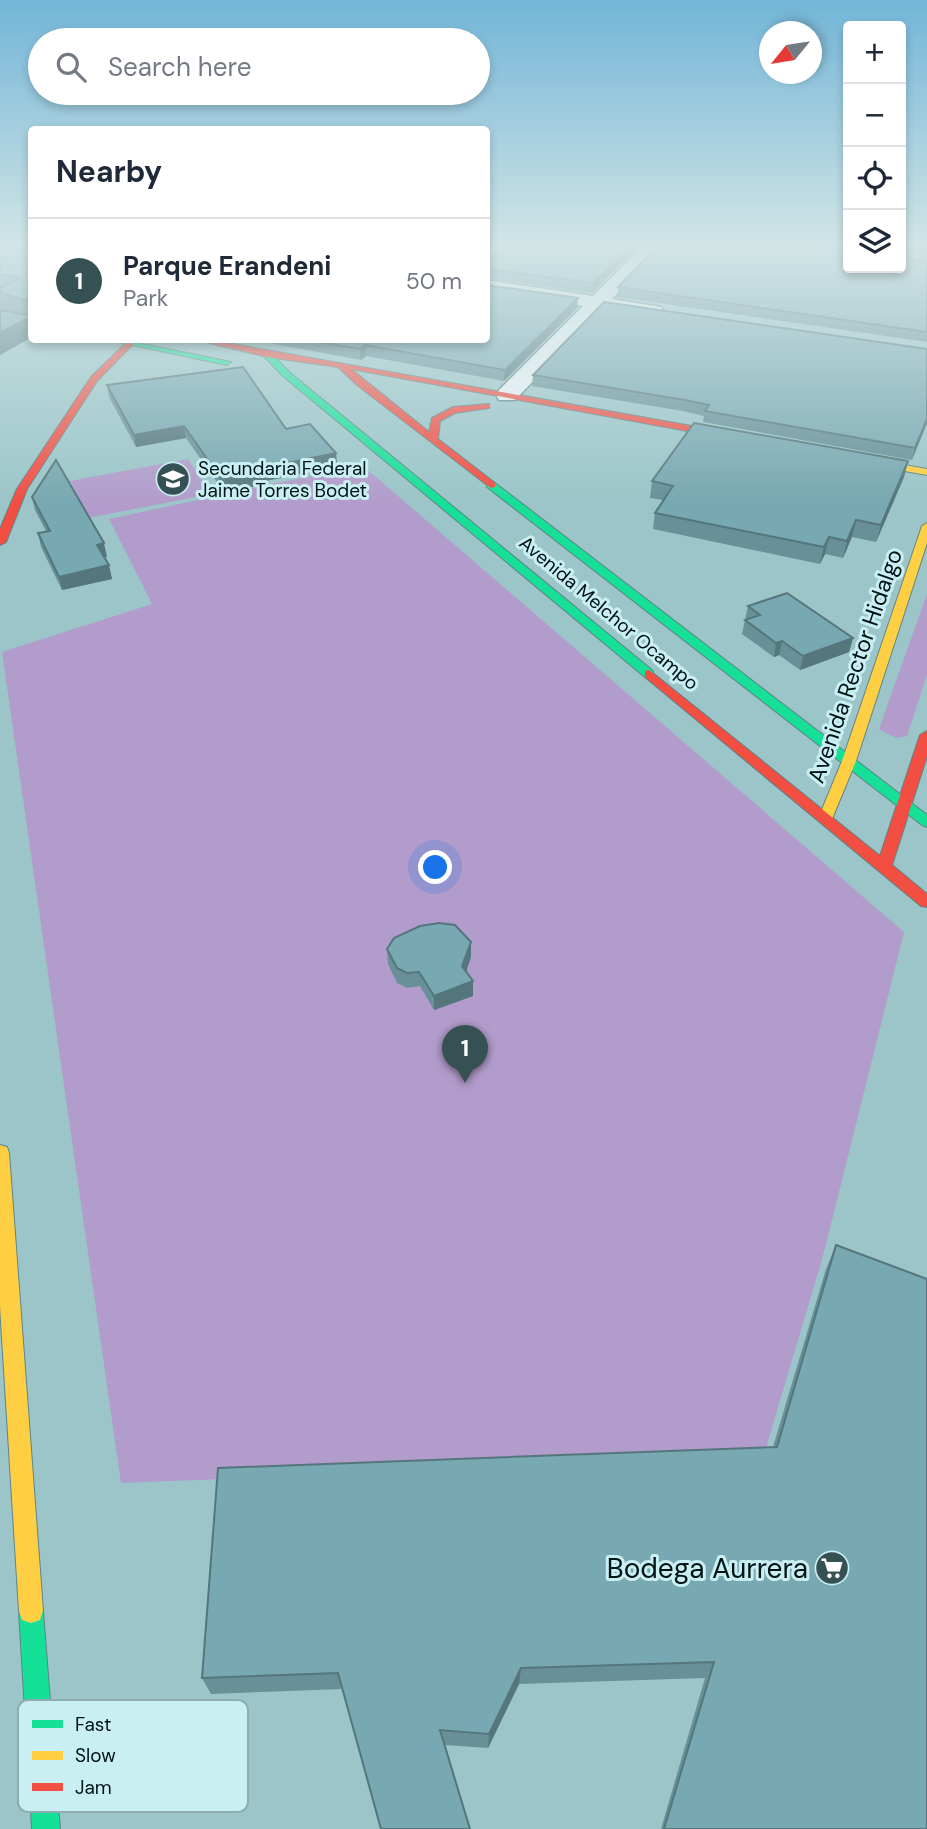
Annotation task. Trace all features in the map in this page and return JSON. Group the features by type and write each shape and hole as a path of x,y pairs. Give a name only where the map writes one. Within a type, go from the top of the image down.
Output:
{"main road":[{"path":"0,542 22,489 94,379 129,343"},
{"path":"140,343 286,374 360,383 660,440"},
{"path":"215,343 764,442"},
{"name":"Avenida Melchor Ocampo","path":"267,354 286,374 927,902"},
{"name":"Avenida Melchor Ocampo","path":"341,365 360,383 927,822"},
{"path":"433,439 435,420 453,410 486,406"},
{"path":"832,455 927,472"},
{"name":"Avenida Rector Hidalgo","path":"825,819 849,761 927,526"},
{"path":"885,865 927,735"},
{"path":"0,1153 37,1700"}],"street":[{"path":"507,395 568,332"}],"shaded area":[{"path":"188,459 211,494 88,518 70,481"},
{"path":"362,465 904,932 823,1256 763,1458 121,1483 2,652 152,604 109,519"},
{"path":"927,594 927,675 907,736 896,738 879,729"}],"building":[{"path":"490,332 543,332 505,370 365,345 360,349 325,343 490,343"},
{"path":"574,332 813,332 927,349 927,419 915,448 705,411 709,405 685,400 533,375"},
{"path":"243,367 286,429 310,424 336,453 253,470 255,473 222,480 184,426 134,435 107,385"},
{"path":"694,423 908,461 881,525 856,520 847,541 829,537 824,547 655,513 673,486 652,481"},
{"path":"56,460 104,543 97,545 109,565 59,577 38,533 50,531 32,497"},
{"path":"787,593 853,638 803,656 782,641 776,643 745,620 760,615 748,606"},
{"path":"439,923 455,925 471,942 462,966 473,981 434,996 419,972 407,973 397,968 387,949 394,938 420,926"},
{"path":"836,1245 927,1279 927,1829 664,1829 714,1662 521,1668 489,1734 440,1730 470,1829 381,1829 338,1673 202,1678 218,1468 777,1447"}],"traffic: fast":[{"path":"128,343 227,362"},
{"path":"267,354 286,374 649,674"},
{"path":"491,485 927,822"},
{"path":"31,1611 37,1700"},
{"path":"45,1812 46,1829"}],"traffic: slow":[{"path":"853,459 927,472"},
{"path":"825,819 849,761 927,526"},
{"path":"0,1153 31,1611"}],"traffic: jam":[{"path":"0,542 22,489 94,379 130,343"},
{"path":"215,343 341,365 360,383 491,485"},
{"path":"341,365 742,438"},
{"path":"433,439 435,420 453,410 486,406"},
{"path":"649,674 927,902"},
{"path":"885,865 927,735"}],"place":[{"name":"Secundaria Federal Jaime Torres Bodet","path":"173,479"},
{"name":"Parque Erandeni","path":"465,1083"},
{"name":"Bodega Aurrera","path":"832,1568"}]}
